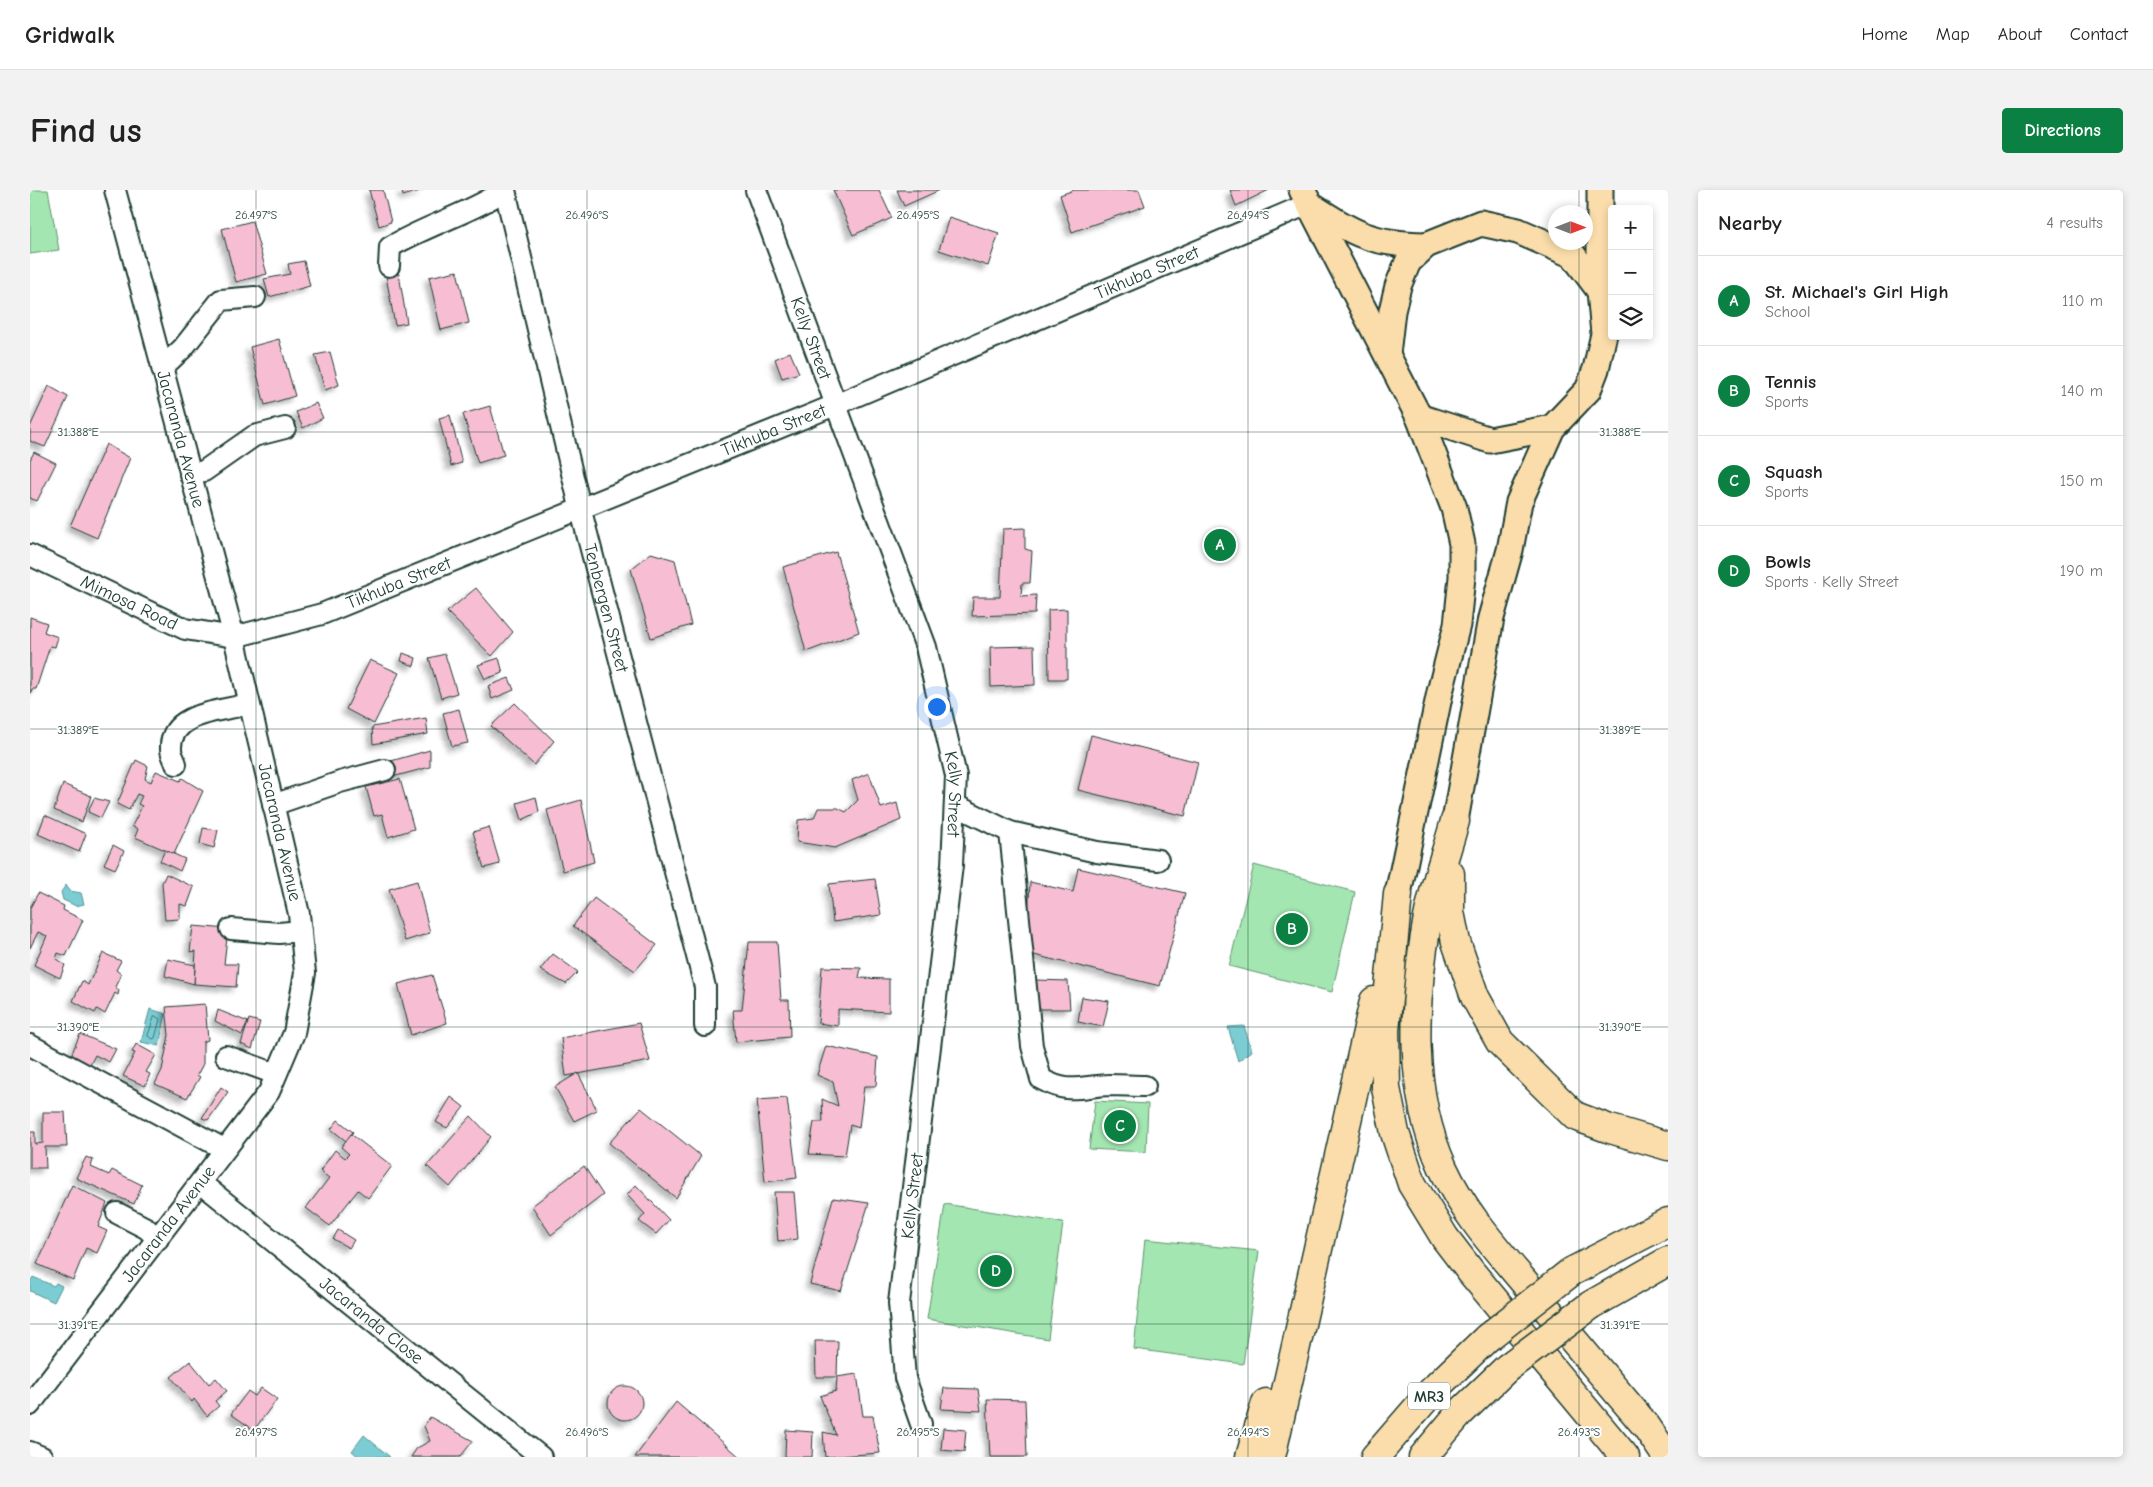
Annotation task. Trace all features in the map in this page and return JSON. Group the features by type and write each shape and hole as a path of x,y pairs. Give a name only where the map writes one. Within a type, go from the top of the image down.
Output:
{"highway":[{"path":"1455,820 1450,881 1450,912 1456,942 1475,997 1500,1042 1575,1116 1607,1128 1668,1146"},
{"path":"1455,820 1428,921 1421,970 1416,1028 1419,1081 1426,1123 1443,1168 1464,1207 1500,1253 1646,1426 1667,1457"},
{"path":"1271,1457 1398,894"},
{"path":"1398,894 1385,1030 1386,1088 1396,1134 1412,1184 1445,1238 1471,1272 1625,1457"},
{"path":"1250,1457 1352,1097"},
{"name":"MR3","path":"1375,1457 1434,1390 1487,1338 1571,1272 1668,1222"},
{"name":"MR3","path":"1423,1457 1460,1413 1507,1368 1591,1305 1668,1261"}],"main road":[{"path":"1455,820 1491,618 1510,550 1519,502 1552,428 1588,390 1596,369 1604,334 1600,291 1600,190"},
{"path":"1305,197 1364,237 1393,244 1426,245"},
{"path":"1305,197 1419,417 1454,508 1462,544 1462,576 1457,625 1440,692 1398,894"},
{"path":"1387,354 1392,311 1398,286 1408,262 1426,245 1481,222 1518,231 1573,255 1600,291"},
{"path":"1419,417 1490,440 1552,428"}],"street":[{"name":"Jacaranda Avenue","path":"30,1405 269,1092 294,1033 305,973 299,914 234,637 115,190"},
{"path":"389,266 390,247 422,229 482,205 505,190"},
{"name":"Tenbergen Street","path":"505,190 580,507 705,987 705,1026"},
{"name":"Kelly Street","path":"756,190 926,647 956,776 952,865 898,1303 906,1378 921,1424"},
{"name":"Tikhuba Street","path":"234,637 322,614 408,580 580,507 835,405 1305,197"},
{"path":"162,368 183,348 221,300 255,297"},
{"path":"190,474 204,471 254,436 285,428"},
{"name":"Mimosa Road","path":"30,555 185,629 234,637"},
{"path":"176,764 171,749 176,730 190,717 249,704"},
{"path":"273,805 340,782 385,770"},
{"path":"955,805 1010,832 1097,852 1158,860"},
{"path":"1010,832 1032,1046 1041,1079 1055,1087 1078,1090 1108,1085 1146,1086"},
{"path":"231,929 279,933 301,931"},
{"path":"30,1045 224,1149"},
{"path":"226,1056 276,1074"},
{"name":"Jacaranda Close","path":"201,1183 541,1457"},
{"path":"116,1213 146,1228 158,1239"},
{"path":"30,1452 42,1457"}],"green space":[{"path":"30,190 48,190 59,250 30,254"},
{"path":"1254,865 1355,892 1332,992 1229,966"},
{"path":"1095,1101 1148,1104 1146,1152 1089,1149"},
{"path":"945,1204 1063,1223 1048,1339 927,1319"},
{"path":"1145,1239 1259,1251 1243,1364 1134,1349"}],"water":[{"path":"66,885 70,891 81,893 84,904 76,906 63,900 61,892"},
{"path":"150,1009 166,1014 159,1046 141,1042"},
{"path":"1244,1026 1252,1051 1238,1061 1228,1027"},
{"path":"33,1277 54,1286 56,1283 62,1286 54,1302 30,1291 30,1282"},
{"path":"364,1435 390,1457 359,1457 352,1451"}],"building":[{"path":"369,190 383,190 391,222 379,226"},
{"path":"402,190 423,190 403,196"},
{"path":"833,190 879,190 892,218 853,235"},
{"path":"897,190 940,190 904,206"},
{"path":"1074,190 1139,190 1145,206 1072,232 1060,195"},
{"path":"1230,190 1269,190 1236,206"},
{"path":"949,217 999,233 988,266 939,250"},
{"path":"252,221 267,274 236,282 222,229"},
{"path":"304,261 310,286 269,297 264,279 290,274 288,264"},
{"path":"457,271 469,323 441,330 429,277"},
{"path":"399,274 407,323 395,325 386,276"},
{"path":"279,339 295,396 265,405 250,347"},
{"path":"330,352 339,385 325,390 315,355"},
{"path":"790,352 799,373 782,378 775,359"},
{"path":"49,386 68,397 45,447 30,441 30,427"},
{"path":"316,403 323,418 303,428 296,412"},
{"path":"490,406 504,455 478,463 463,414"},
{"path":"450,415 462,463 451,466 439,418"},
{"path":"106,444 130,458 97,538 70,526"},
{"path":"34,452 56,463 37,501 30,498 30,460"},
{"path":"1025,528 1025,549 1032,551 1030,583 1022,583 1021,596 1036,595 1035,614 972,616 973,597 1000,597 1003,529"},
{"path":"836,552 859,632 806,652 783,567"},
{"path":"651,553 675,560 691,625 651,638 631,569"},
{"path":"476,588 513,632 492,656 447,612"},
{"path":"1067,609 1067,679 1049,679 1048,610"},
{"path":"30,617 47,623 44,632 58,637 55,647 50,646 36,689 32,689 30,694"},
{"path":"1034,646 1035,685 991,687 990,647"},
{"path":"403,653 416,658 414,666 401,661"},
{"path":"445,654 457,693 441,698 429,658"},
{"path":"499,658 503,673 485,679 478,665"},
{"path":"370,660 399,673 374,724 346,709"},
{"path":"509,678 514,690 492,699 488,686"},
{"path":"515,703 554,741 534,765 491,726"},
{"path":"459,709 468,743 452,746 443,713"},
{"path":"426,718 428,734 373,744 372,727"},
{"path":"1091,735 1198,762 1185,816 1078,790"},
{"path":"430,750 430,767 396,776 391,761"},
{"path":"136,760 148,766 145,779 151,782 156,771 180,781 182,778 203,791 174,854 135,837 138,829 132,826 142,806 138,804 142,796 137,794 129,810 117,804"},
{"path":"869,773 881,808 897,803 901,820 835,848 797,842 798,820 814,818 818,808 838,808 846,812 858,800 852,780"},
{"path":"400,779 414,829 388,837 382,814 374,816 366,787"},
{"path":"63,784 91,796 82,822 54,810"},
{"path":"536,797 539,812 522,820 517,803"},
{"path":"94,798 109,802 101,818 88,812"},
{"path":"581,800 594,862 563,871 547,810"},
{"path":"45,815 86,834 79,852 38,834"},
{"path":"489,827 500,864 484,868 473,832"},
{"path":"203,828 218,830 214,848 200,844"},
{"path":"113,845 124,851 115,869 104,864"},
{"path":"165,850 185,859 180,871 160,861"},
{"path":"1078,868 1185,893 1160,986 1026,953 1030,882 1073,892"},
{"path":"166,874 194,887 187,906 180,904 180,919 165,920 162,883"},
{"path":"875,879 881,915 833,922 829,884"},
{"path":"417,881 430,933 405,941 389,889"},
{"path":"38,893 64,906 63,910 83,920 66,956 58,953 56,959 65,965 60,978 34,965 47,936 38,932 30,948 30,908"},
{"path":"594,898 657,945 635,971 573,926"},
{"path":"193,926 228,929 224,964 238,964 236,987 194,984 196,951 190,952"},
{"path":"749,942 777,942 781,1000 789,1000 790,1037 736,1042 733,1010 742,1010"},
{"path":"103,953 121,961 116,970 121,974 115,987 119,990 118,995 115,993 105,1014 97,1009 95,1013 73,1001 82,981 88,985"},
{"path":"553,954 578,972 566,984 540,970"},
{"path":"168,959 195,965 194,984 165,976"},
{"path":"822,967 861,968 859,978 889,979 889,1012 838,1009 838,1026 818,1023"},
{"path":"432,975 447,1023 411,1035 398,984"},
{"path":"1036,980 1068,981 1070,1009 1037,1009"},
{"path":"1082,997 1109,1001 1103,1027 1078,1022"},
{"path":"205,1004 208,1040 203,1042 203,1064 197,1075 200,1077 187,1098 155,1084 162,1070 169,1035 166,1007"},
{"path":"218,1010 248,1022 242,1035 215,1021"},
{"path":"249,1019 260,1022 252,1049 241,1044"},
{"path":"639,1023 650,1061 566,1076 561,1038"},
{"path":"80,1034 116,1049 109,1062 95,1055 89,1067 70,1058"},
{"path":"136,1044 156,1055 146,1072 150,1074 145,1086 123,1076 135,1053 132,1052"},
{"path":"826,1046 878,1057 876,1086 864,1086 859,1128 850,1125 845,1156 809,1154 814,1122 823,1122 822,1099 838,1106 833,1082 817,1075"},
{"path":"578,1073 597,1110 574,1121 555,1087"},
{"path":"221,1087 228,1092 208,1120 202,1118"},
{"path":"451,1097 464,1107 447,1128 436,1122"},
{"path":"787,1098 797,1178 765,1182 757,1100"},
{"path":"641,1108 701,1156 676,1198 609,1143"},
{"path":"43,1112 65,1112 67,1147 45,1147 46,1168 30,1168 30,1132 35,1132 35,1144 43,1143"},
{"path":"471,1116 491,1137 450,1187 427,1166"},
{"path":"338,1120 353,1132 346,1141 331,1129"},
{"path":"351,1134 392,1166 368,1198 358,1190 330,1226 306,1208 329,1178 320,1171 335,1150 345,1158 349,1154 341,1147"},
{"path":"86,1157 93,1160 91,1167 109,1175 112,1170 142,1185 134,1204 76,1178"},
{"path":"584,1166 603,1195 551,1235 532,1206"},
{"path":"72,1185 107,1203 98,1227 107,1231 97,1253 86,1248 73,1280 37,1264"},
{"path":"636,1185 669,1220 656,1234 639,1221 645,1214 627,1195"},
{"path":"774,1192 794,1192 798,1239 778,1241"},
{"path":"833,1198 869,1203 841,1291 810,1284"},
{"path":"338,1230 354,1240 349,1248 333,1239"},
{"path":"815,1341 838,1341 837,1377 816,1377"},
{"path":"190,1361 209,1384 216,1378 227,1391 215,1401 219,1406 207,1416 194,1399 192,1402 171,1377"},
{"path":"857,1374 863,1416 873,1416 880,1453 825,1457 823,1432 836,1435 820,1396 836,1391 837,1377"},
{"path":"625,1386 637,1391 642,1403 637,1415 625,1420 613,1415 608,1403 613,1391"},
{"path":"261,1388 277,1399 254,1430 231,1414 248,1391 255,1396"},
{"path":"944,1388 978,1389 981,1411 941,1409"},
{"path":"987,1399 1025,1400 1027,1457 990,1457"},
{"path":"676,1402 740,1457 635,1457"},
{"path":"430,1417 473,1441 460,1457 411,1457 417,1448 430,1441 424,1426"},
{"path":"943,1428 966,1430 964,1452 941,1450"},
{"path":"786,1430 813,1432 812,1457 785,1457"}],"place":[{"name":"St. Michael's Girl High","path":"1220,545"},
{"name":"Tennis","path":"1292,929"},
{"name":"Squash","path":"1120,1126"},
{"name":"Bowls","path":"996,1271"}]}
